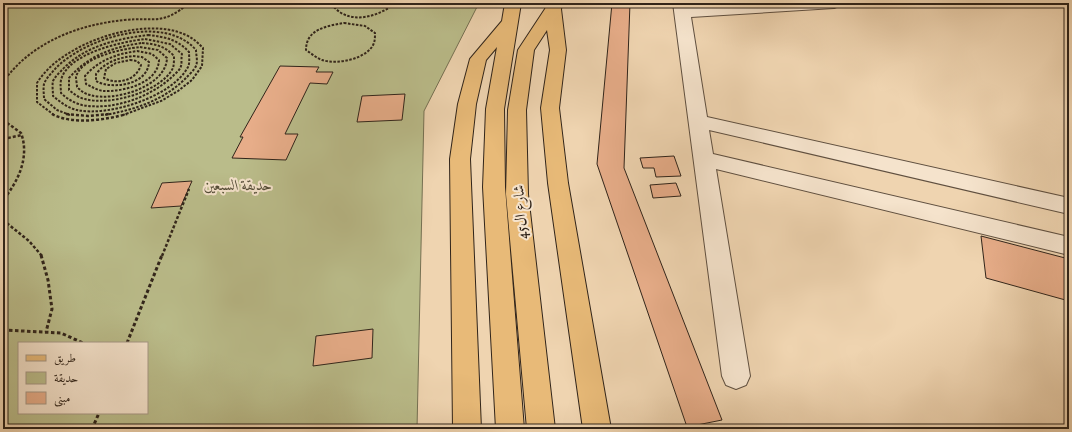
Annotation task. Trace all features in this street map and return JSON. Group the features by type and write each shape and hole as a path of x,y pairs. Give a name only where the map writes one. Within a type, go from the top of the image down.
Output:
{"main road":[{"path":"554,6 558,50 550,108 558,183 597,429"},
{"name":"شارع ال45","path":"541,429 518,194 517,110 526,50 554,6"},
{"path":"467,429 460,159 467,104 478,59 511,13"},
{"name":"شارع ال45","path":"510,429 494,187 495,109 511,13"},
{"path":"591,394 610,429"}],"lane":[{"path":"736,376 682,8 834,3"},
{"path":"699,121 1069,206"},
{"path":"704,159 1069,246"}],"path":[{"path":"3,8 20,3"},
{"path":"3,82 18,63 34,51 64,35 95,25 126,20 167,18 189,3"},
{"path":"334,3 334,7 341,14 365,17 380,14 395,3"},
{"path":"344,23 362,24 371,28 375,32 377,39 368,52 356,58 340,61 324,61 314,58 306,50 307,40 317,31 331,25 344,23"},
{"path":"153,28 180,31 195,39 203,48 202,65 188,83 165,99 137,111 105,119 67,120 47,112 37,102 37,83 51,66 70,52 96,40 125,31 153,28"},
{"path":"151,31 176,34 189,41 196,50 196,66 183,82 161,97 135,108 106,115 72,115 54,108 44,99 44,82 56,66 74,53 98,42 125,34 151,31"},
{"path":"148,35 170,38 183,44 189,52 188,66 176,81 157,94 134,104 108,110 78,110 61,104 53,96 53,81 64,67 79,55 100,45 124,38 148,35"},
{"path":"146,39 165,41 176,47 182,54 181,67 170,80 153,91 132,100 110,105 83,106 68,100 61,93 60,80 70,67 84,57 103,48 124,41 146,39"},
{"path":"142,43 160,45 170,50 174,56 173,67 164,78 149,88 131,96 112,100 88,100 76,96 70,90 69,78 77,68 89,58 124,45 142,43"},
{"path":"124,48 155,48 164,53 167,58 166,68 158,77 145,86 114,96 93,96 82,92 77,88 76,77 83,68 93,60 107,53 124,48"},
{"path":"124,52 149,52 156,56 159,60 158,68 151,76 141,83 116,91 99,91 90,88 86,84 85,76 91,68 99,62 124,52"},
{"path":"123,57 142,57 149,62 148,69 136,80 118,85 105,85 96,81 96,74 105,64 123,57"},
{"path":"123,61 137,61 141,65 141,70 132,77 120,81 110,81 104,78 104,73 110,66 123,61"},
{"path":"3,120 22,135 25,151 20,175 3,200"},
{"path":"3,139 22,135"},
{"path":"127,342 189,189"},
{"path":"3,220 29,241 42,256 48,280 52,310 46,332"},
{"path":"3,330 61,333 81,342"},
{"path":"92,429 99,414"}],"green space":[{"name":"حديقة السبعين","path":"3,3 479,3 424,111 417,429 3,429"}],"building":[{"path":"612,3 630,3 624,168 722,420 687,427 597,164"},
{"path":"280,66 319,67 316,72 333,72 327,84 310,83 285,134 298,134 286,160 232,158 243,137 240,137"},
{"path":"405,94 402,120 357,122 362,96"},
{"path":"674,156 681,176 656,177 654,168 643,168 640,158"},
{"path":"192,181 181,206 151,208 162,183"},
{"path":"676,183 681,196 653,198 650,185"},
{"path":"981,236 1069,259 1069,301 986,278"},
{"path":"373,329 372,358 313,366 316,336"}]}
